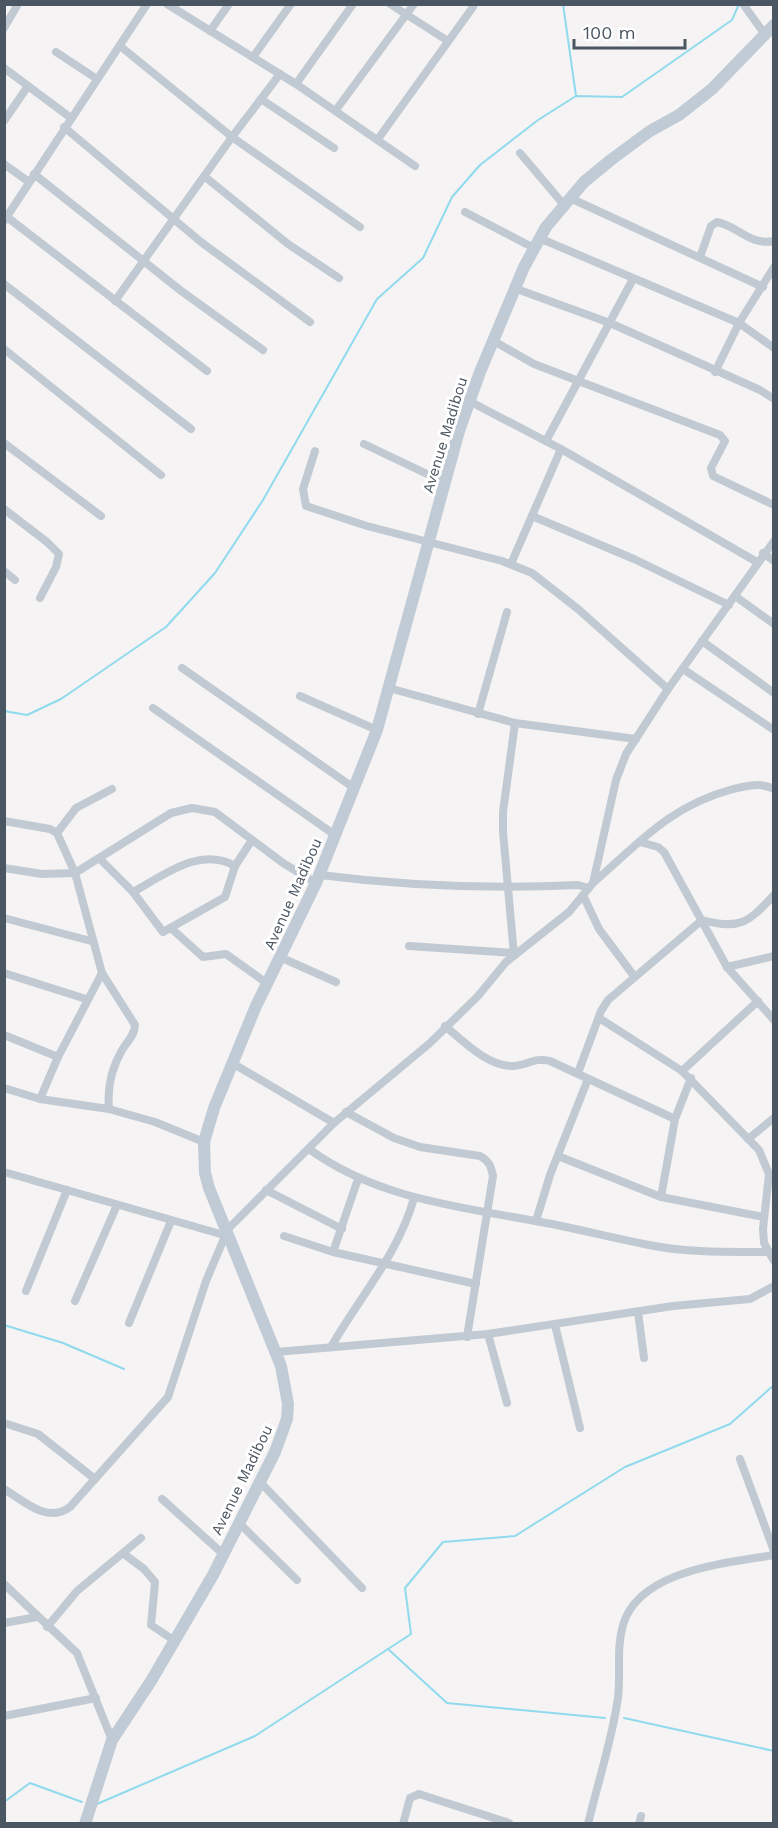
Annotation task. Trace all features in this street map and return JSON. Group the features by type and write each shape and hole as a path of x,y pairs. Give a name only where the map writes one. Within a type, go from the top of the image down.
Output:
{"street":[{"path":"4,28 18,4"},
{"path":"147,4 70,118 6,219 207,371"},
{"path":"167,4 336,110 415,166"},
{"path":"210,31 229,4"},
{"path":"253,57 291,4"},
{"path":"296,84 353,4"},
{"path":"390,4 448,41"},
{"path":"336,110 414,4"},
{"path":"743,4 770,30"},
{"path":"378,138 473,7"},
{"name":"Avenue Madibou","path":"85,1824 112,1740 175,1641 224,1554 275,1452 287,1419 285,1386 276,1352 226,1232 205,1173 204,1142 232,1063 318,879 377,730 469,401 492,340 536,243 567,201 597,171 650,131 679,115 712,88 770,30"},
{"path":"120,46 232,137 360,227"},
{"path":"56,52 97,79"},
{"path":"4,68 70,118"},
{"path":"115,301 280,74"},
{"path":"4,121 28,86"},
{"path":"261,99 334,148"},
{"path":"64,128 173,219 310,322"},
{"path":"520,153 567,201 763,286"},
{"path":"4,164 29,182"},
{"path":"34,174 263,350"},
{"path":"204,176 288,244 339,278"},
{"path":"465,212 536,243 633,279 739,323 774,348"},
{"path":"700,257 711,226 717,222 726,223 750,239 764,243 774,241"},
{"path":"715,372 739,323 774,267"},
{"path":"546,441 633,279"},
{"path":"4,284 190,429"},
{"path":"514,288 610,323 715,372 760,390 774,399"},
{"path":"492,340 534,364 720,435 724,446 711,468 713,476 774,505"},
{"path":"4,349 160,475"},
{"path":"469,401 561,449 757,562"},
{"path":"4,442 101,516"},
{"path":"364,444 446,483"},
{"path":"511,564 561,449"},
{"path":"315,451 303,489 306,506 367,526 511,564 550,585 668,689"},
{"path":"4,509 59,554 56,567 40,598"},
{"path":"532,516 597,542 729,604"},
{"path":"634,976 599,929 588,889 616,780 624,759 668,689 763,553 774,541"},
{"path":"763,553 774,561"},
{"path":"4,571 15,580"},
{"path":"735,596 774,624"},
{"path":"477,714 507,612"},
{"path":"702,641 774,693"},
{"path":"183,668 354,788"},
{"path":"683,669 774,730"},
{"path":"388,688 515,723 636,739"},
{"path":"300,696 377,730"},
{"path":"153,708 335,835"},
{"path":"514,954 507,888 503,812 515,723"},
{"path":"4,1489 45,1514 57,1514 70,1507 168,1397 226,1232 266,1190 346,1112 417,1054 478,996 514,954 555,925 588,889 666,818 705,798 752,785 774,789"},
{"path":"57,833 76,808 112,789"},
{"path":"4,868 42,874 75,873 101,860 180,809 192,808 215,812 252,840 318,879 398,885 466,884 507,888 578,885 588,889"},
{"path":"4,821 50,828 57,833 75,873 91,941 102,973 135,1026 134,1033 115,1063 107,1090 109,1109"},
{"path":"101,860 133,892 160,930 164,932 225,897 235,866 252,840"},
{"path":"640,842 658,847 664,852 727,967 774,1020"},
{"path":"133,892 168,872 204,858 223,859 235,866"},
{"path":"702,920 730,926 741,924 774,895"},
{"path":"4,918 91,941"},
{"path":"578,1073 608,1000 702,920"},
{"path":"172,929 203,957 226,954 268,984"},
{"path":"409,946 514,954"},
{"path":"727,967 774,956"},
{"path":"282,958 336,982"},
{"path":"4,973 86,999"},
{"path":"40,1099 86,999 102,973"},
{"path":"682,1071 758,1001"},
{"path":"599,1018 691,1078 748,1138 765,1160 771,1173 771,1191 764,1217 764,1243 774,1261"},
{"path":"445,1026 480,1053 507,1065 516,1066 541,1059 578,1073 675,1119"},
{"path":"4,1035 58,1056"},
{"path":"232,1063 334,1123"},
{"path":"661,1197 675,1119 691,1078"},
{"path":"536,1221 588,1079"},
{"path":"4,1088 40,1099 109,1109 155,1122 204,1142"},
{"path":"346,1112 394,1138 420,1147 480,1156 488,1161 493,1176 467,1337"},
{"path":"748,1138 774,1118"},
{"path":"309,1149 330,1164 358,1179 445,1206 488,1211 605,1234 645,1245 712,1251 768,1252"},
{"path":"558,1156 661,1197 764,1217"},
{"path":"4,1172 171,1221 226,1232"},
{"path":"333,1252 358,1179"},
{"path":"26,1291 67,1190"},
{"path":"266,1190 342,1229"},
{"path":"331,1347 404,1230 414,1198"},
{"path":"75,1301 117,1205"},
{"path":"129,1323 171,1221"},
{"path":"284,1236 333,1252 476,1284"},
{"path":"276,1352 467,1337 705,1302 750,1299 774,1286"},
{"path":"638,1311 644,1358"},
{"path":"555,1325 580,1428"},
{"path":"488,1334 507,1403"},
{"path":"4,1423 38,1434 95,1479"},
{"path":"588,1824 616,1710 620,1640 627,1615 633,1604 657,1586 689,1571 774,1553 740,1459"},
{"path":"260,1482 362,1588"},
{"path":"162,1499 224,1554"},
{"path":"239,1523 297,1580"},
{"path":"47,1627 77,1591 141,1538"},
{"path":"124,1554 153,1578 156,1587 151,1625 175,1641"},
{"path":"4,1584 76,1653 112,1740"},
{"path":"4,1623 37,1617"},
{"path":"4,1716 96,1698"},
{"path":"403,1824 410,1798 419,1794 509,1823"}],"waterway":[{"path":"563,4 576,96"},
{"path":"4,711 27,715 61,699 166,627 215,573 263,500 377,299 423,258 452,197 480,165 538,120 576,96 622,97 732,20 739,4"},
{"path":"4,1325 63,1343 124,1369"},
{"path":"97,1804 255,1736 411,1634 405,1588 443,1542 515,1536 625,1467 730,1424 774,1385"},
{"path":"388,1649 447,1703 605,1718"},
{"path":"624,1718 774,1751"},
{"path":"4,1802 30,1783 82,1802"}]}
